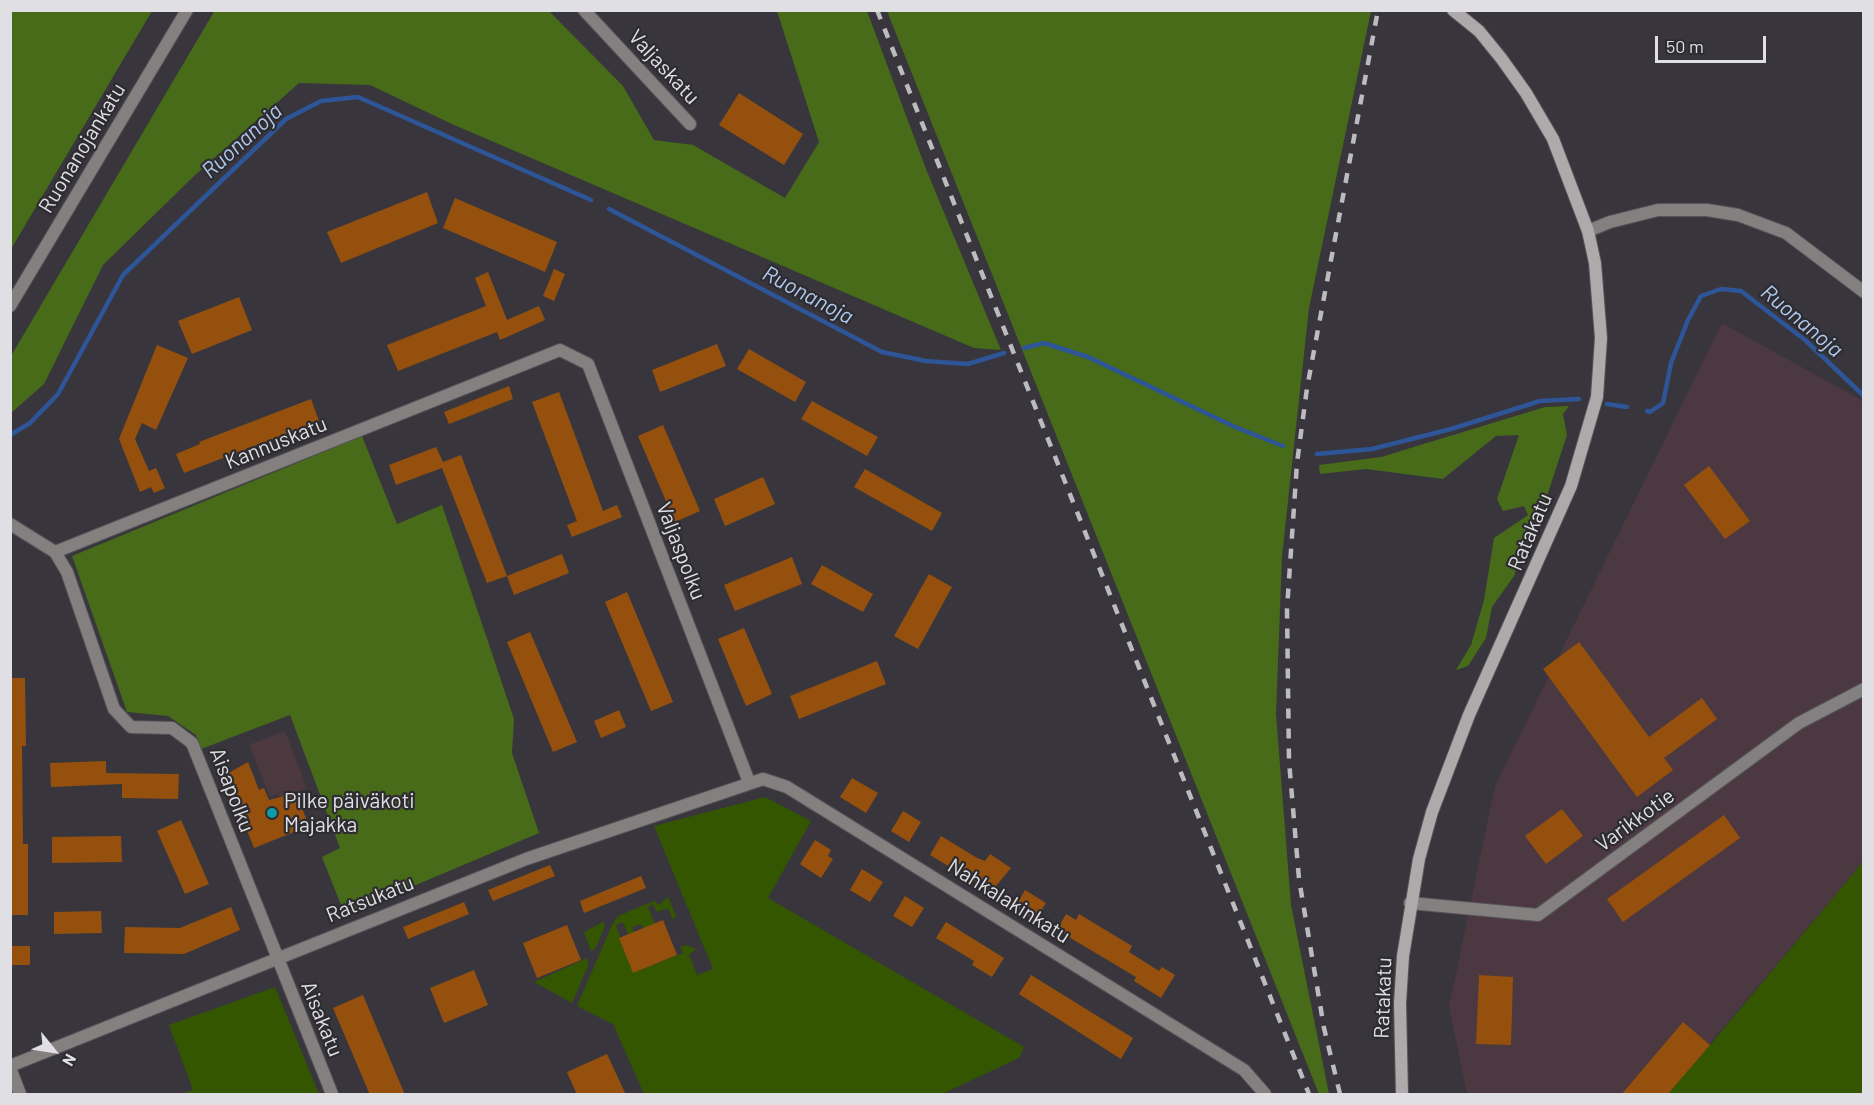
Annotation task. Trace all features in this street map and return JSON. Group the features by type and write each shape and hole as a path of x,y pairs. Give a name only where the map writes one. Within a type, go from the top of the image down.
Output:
{"main road":[{"name":"Ratakatu","path":"1402,1095 1400,1003 1410,903 1421,849 1448,768 1555,526 1586,440 1597,397 1601,338 1595,263 1588,231 1553,139 1526,93 1479,31 1453,10"}],"street":[{"name":"Ruonanojankatu","path":"10,306 187,10"},
{"name":"Valjaskatu","path":"584,10 690,124"},
{"path":"1588,231 1610,222 1658,210 1707,210 1738,215 1786,234 1863,292"},
{"name":"Kannuskatu","path":"55,552 560,350"},
{"name":"Valjaspolku","path":"560,350 588,364 750,782"},
{"path":"10,524 55,552"},
{"name":"Aisapolku","path":"55,552 68,572 114,709 131,727 172,728 192,743 276,957"},
{"name":"Varikkotie","path":"1410,903 1538,915 1799,723 1863,688"},
{"name":"Nahkalakinkatu","path":"750,782 763,779 787,787 1244,1070 1264,1095"},
{"name":"Ratsukatu","path":"10,1067 276,957 526,859 716,796 750,782"},
{"name":"Aisakatu","path":"276,957 332,1095"},
{"path":"10,1067 21,1095"}],"shaded area":[{"path":"1722,323 1863,401 1863,862 1667,1094 1467,1094 1449,1007 1495,786"},
{"path":"285,731 307,788 280,798 278,794 270,797 249,745"}],"green space":[{"path":"215,10 549,11 623,86 654,140 693,145 785,198 819,142 777,11 867,11 926,169 1001,350 974,348 452,124 370,85 299,83 194,176 103,265 44,384 11,413 11,356"},
{"path":"10,11 152,11 11,249"},
{"path":"887,11 1371,11 1309,308 1282,556 1276,714 1291,905 1329,1094 1319,1094"},
{"path":"1569,406 1563,414 1567,435 1545,502 1526,540 1514,576 1492,607 1486,638 1468,666 1456,670 1471,645 1484,600 1494,538 1528,515 1524,506 1503,511 1497,499 1519,435 1496,436 1443,479 1366,469 1320,474 1319,465 1381,457 1545,407"},
{"path":"362,436 397,524 442,505 514,719 512,753 539,833 345,915 322,857 340,848 290,715 201,749 196,735 168,716 127,712 72,556"},
{"path":"765,797 811,821 768,898 1024,1047 1019,1058 942,1094 644,1094 613,1024 577,1006 618,916 654,901 659,905 668,897 676,916 673,920 668,908 657,912 653,904 648,907 655,924 643,928 641,924 632,927 634,932 628,934 623,922 616,925 633,973 683,953 680,947 686,945 696,949 689,955 697,975 713,969 654,826"},
{"path":"1863,862 1863,1094 1667,1094 1710,1045"},
{"path":"603,922 605,926 595,949 591,951 584,932"},
{"path":"587,958 588,966 572,1003 534,982"},
{"path":"275,987 319,1094 181,1094 193,1090 169,1025"}],"building":[{"path":"739,93 803,134 784,165 719,125"},
{"path":"427,192 438,223 341,263 327,232"},
{"path":"455,198 557,242 545,272 443,228"},
{"path":"554,269 565,274 554,301 543,296"},
{"path":"488,272 507,320 539,306 545,320 500,340 497,332 398,371 387,345 486,306 475,278"},
{"path":"239,297 252,330 192,354 178,321"},
{"path":"717,344 726,366 660,392 652,370"},
{"path":"157,345 188,358 156,430 142,423 135,439 149,471 156,468 165,488 154,493 151,487 140,492 119,439"},
{"path":"749,349 806,382 795,402 737,369"},
{"path":"509,386 513,399 449,424 444,412"},
{"path":"559,392 603,511 617,505 622,517 572,537 567,525 577,521 532,402"},
{"path":"311,399 319,421 184,473 176,454 200,444 199,442"},
{"path":"812,401 878,437 867,456 801,419"},
{"path":"663,425 700,511 675,522 638,436"},
{"path":"436,447 443,462 461,455 507,576 487,583 442,468 396,485 389,465"},
{"path":"1709,466 1750,521 1725,539 1684,485"},
{"path":"865,469 942,513 932,531 854,487"},
{"path":"763,477 775,504 725,526 714,499"},
{"path":"562,554 569,573 514,595 507,576"},
{"path":"792,557 802,584 735,611 724,585"},
{"path":"822,565 873,594 863,612 811,584"},
{"path":"929,574 952,587 918,649 894,636"},
{"path":"627,592 673,702 651,711 605,602"},
{"path":"744,628 772,694 746,706 718,639"},
{"path":"530,632 577,742 553,752 507,642"},
{"path":"1579,642 1649,737 1702,698 1717,719 1664,758 1673,770 1637,797 1543,669"},
{"path":"877,661 886,684 799,719 790,696"},
{"path":"10,678 25,678 26,746 22,746 23,844 28,844 28,915 10,915"},
{"path":"619,710 626,727 601,738 594,721"},
{"path":"106,761 106,773 179,774 178,799 122,798 122,784 51,787 50,763"},
{"name":"Pilke päiväkoti Majakka","path":"248,762 259,790 264,788 269,800 296,793 309,826 254,848 225,775"},
{"path":"852,778 878,793 866,813 840,797"},
{"path":"1562,809 1583,836 1546,864 1525,836"},
{"path":"903,811 921,822 909,842 891,831"},
{"path":"1724,815 1740,838 1623,922 1607,899"},
{"path":"181,820 209,884 185,894 157,831"},
{"path":"121,836 122,862 52,863 52,837"},
{"path":"941,836 977,858 985,861 990,854 1011,868 991,892 930,855"},
{"path":"815,840 831,850 828,856 833,859 821,878 800,864"},
{"path":"550,865 555,876 493,901 488,890"},
{"path":"862,869 883,882 870,902 850,890"},
{"path":"641,876 646,888 584,913 580,901"},
{"path":"1025,890 1046,903 1035,921 1014,909"},
{"path":"905,896 924,908 912,927 893,916"},
{"path":"464,902 469,914 408,939 403,927"},
{"path":"231,907 240,930 184,954 124,953 125,927 180,928"},
{"path":"101,911 102,933 54,934 54,912"},
{"path":"1066,914 1076,920 1079,914 1132,946 1129,952 1159,971 1162,967 1175,975 1161,998 1134,981 1136,977 1057,930"},
{"path":"663,920 677,955 633,973 619,938"},
{"path":"946,922 1004,958 992,977 972,965 974,961 936,938"},
{"path":"567,925 581,960 537,978 523,943"},
{"path":"10,946 30,946 30,965 10,965"},
{"path":"474,970 488,1005 444,1023 430,988"},
{"path":"1031,975 1133,1038 1121,1059 1019,994"},
{"path":"1479,975 1513,977 1511,1045 1476,1044"},
{"path":"363,995 405,1095 370,1095 333,1008"},
{"path":"1683,1022 1710,1045 1667,1095 1621,1095"},
{"path":"607,1054 626,1095 577,1095 567,1072"}],"waterway":[{"name":"Ruonanoja","path":"10,435 30,423 58,394 123,275 286,119 321,101 358,97 591,200"},
{"name":"Ruonanoja","path":"609,209 882,352 926,361 968,364 1004,353"},
{"name":"Ruonanoja","path":"1647,411 1650,412 1663,403 1671,363 1688,320 1701,296 1721,289 1741,291 1805,340 1864,396"},
{"name":"Ruonanoja","path":"1024,348 1044,343 1088,357 1235,427 1283,446"},
{"name":"Ruonanoja","path":"1317,454 1372,449 1451,429 1540,401 1579,399"},
{"name":"Ruonanoja","path":"1607,404 1627,407"}],"railway":[{"path":"877,10 1309,1094"},
{"path":"1340,1094 1324,1028 1299,879 1289,761 1287,609 1297,463 1307,388 1378,10"}],"place":[{"name":"Pilke päiväkoti Majakka","path":"272,813"}]}
